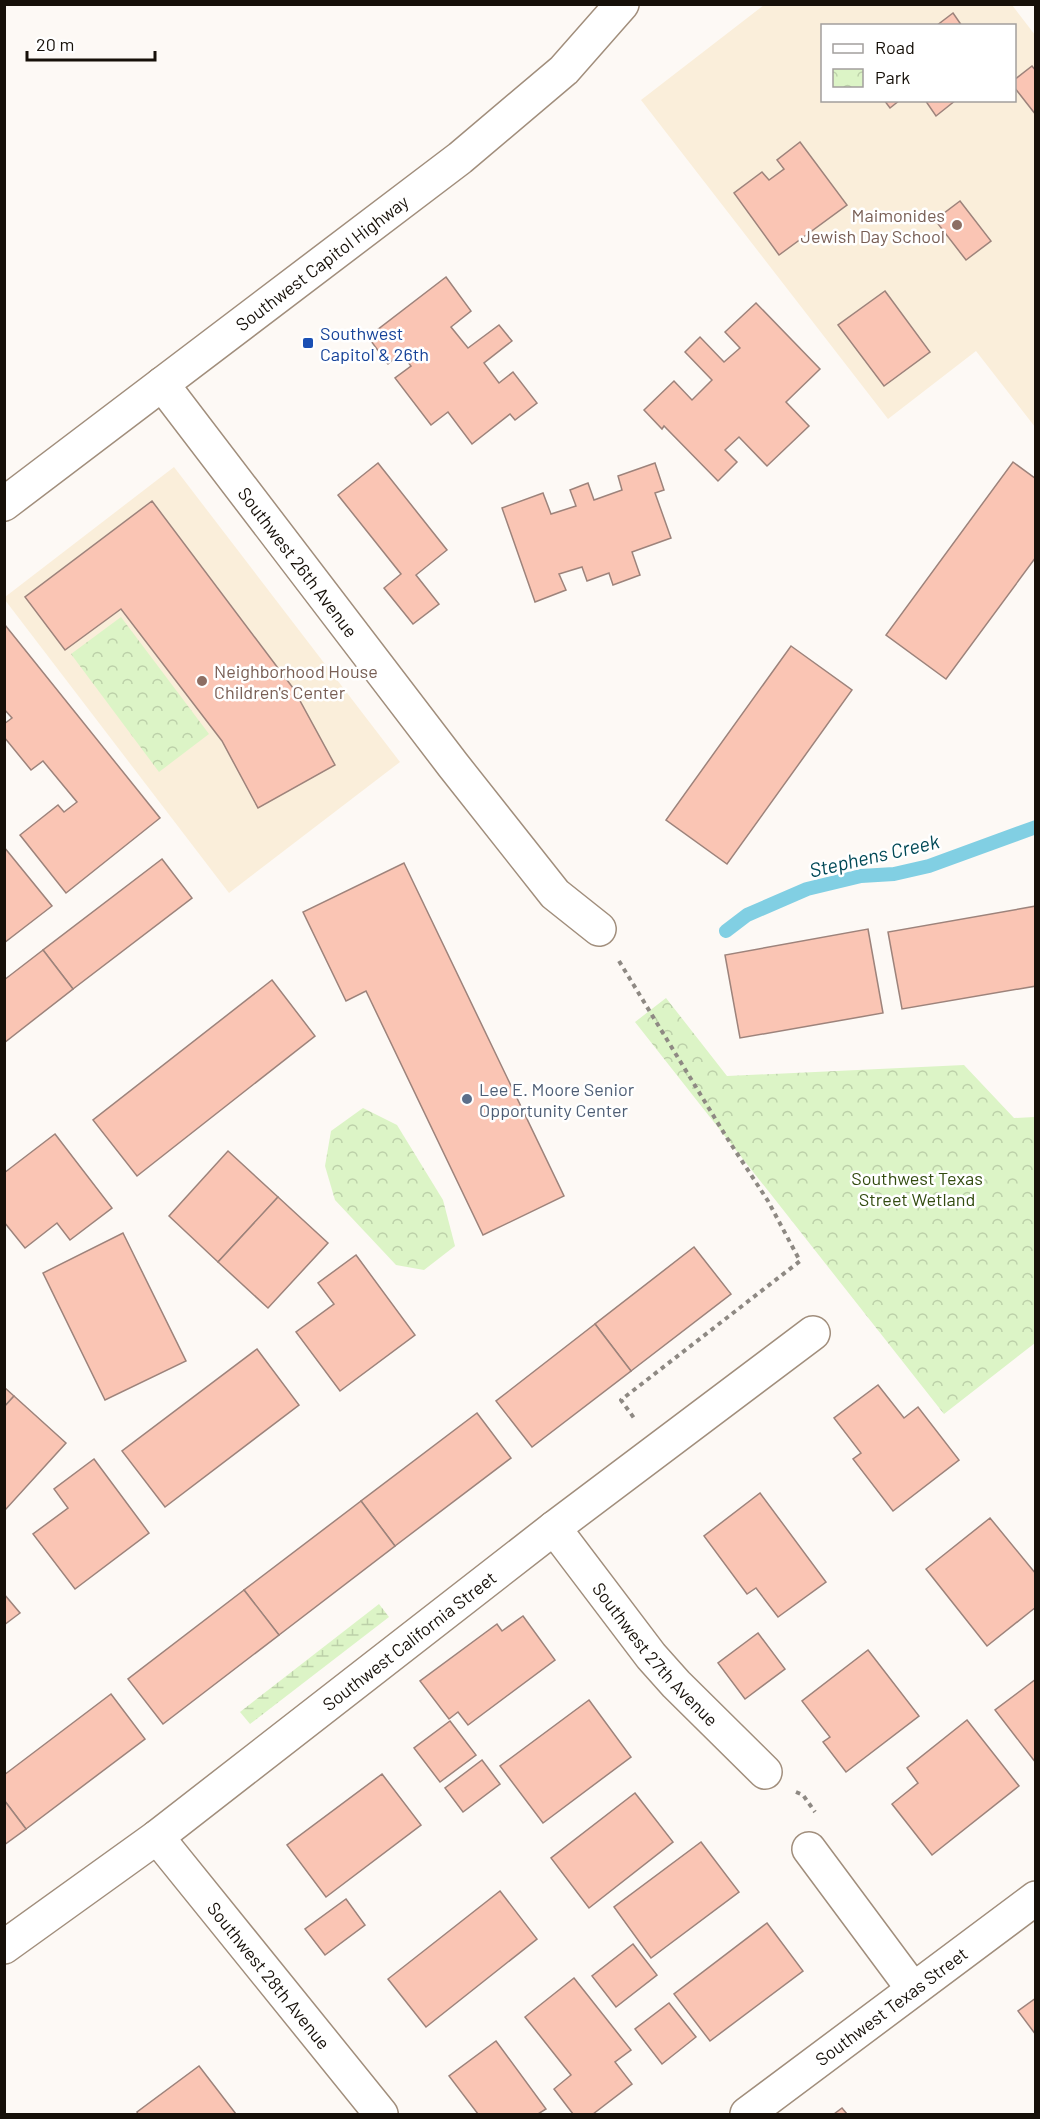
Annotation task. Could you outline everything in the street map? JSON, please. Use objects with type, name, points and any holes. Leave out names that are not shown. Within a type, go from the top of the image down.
[{"type":"street","name":"Southwest Capitol Highway","points":[[4,504],[460,158],[564,70],[622,4]]},
{"type":"street","name":"Southwest 26th Avenue","points":[[162,384],[453,765],[555,894],[599,929]]},
{"type":"street","name":"Southwest California Street","points":[[4,1947],[157,1837],[554,1528],[813,1333]]},
{"type":"street","name":"Southwest 27th Avenue","points":[[554,1528],[651,1656],[765,1772]]},
{"type":"street","name":"Southwest 28th Avenue","points":[[157,1837],[381,2115]]},
{"type":"street","points":[[809,1849],[913,1989]]},
{"type":"street","name":"Southwest Texas Street","points":[[747,2115],[1035,1898]]},
{"type":"path","points":[[599,929],[768,1201],[800,1261],[621,1400]]},
{"type":"path","points":[[765,1772],[777,1788],[803,1795],[815,1811],[818,1825],[809,1849]]},
{"type":"shaded area","points":[[764,5],[1012,5],[1035,35],[1035,427],[976,351],[888,419],[641,100]]},
{"type":"shaded area","name":"Neighborhood House Children's Center","points":[[174,467],[400,762],[229,893],[5,600],[5,597]]},
{"type":"green space","points":[[121,617],[209,734],[159,772],[71,654]]},
{"type":"green space","name":"Southwest Texas Street Wetland","points":[[666,998],[727,1076],[964,1065],[1014,1118],[1035,1117],[1035,1343],[944,1414],[635,1022]]},
{"type":"green space","points":[[363,1108],[397,1125],[443,1200],[455,1246],[424,1270],[396,1265],[335,1200],[325,1166],[331,1131]]},
{"type":"green space","points":[[379,1604],[389,1617],[250,1724],[240,1712]]},
{"type":"building","points":[[953,13],[961,24],[939,24]]},
{"type":"building","points":[[1032,66],[1036,71],[1036,115],[1016,90],[1016,78]]},
{"type":"building","points":[[886,102],[898,102],[890,108]]},
{"type":"building","points":[[926,102],[954,102],[936,116]]},
{"type":"building","points":[[800,142],[847,205],[779,255],[734,193],[762,172],[769,180],[784,169],[777,160]]},
{"type":"building","points":[[960,201],[991,241],[966,260],[935,220]]},
{"type":"building","points":[[446,277],[471,311],[451,327],[468,348],[499,325],[512,341],[484,363],[499,383],[513,372],[537,403],[515,420],[510,414],[472,444],[448,412],[431,425],[395,378],[411,366],[401,353],[388,364],[368,337]]},
{"type":"building","points":[[885,291],[930,352],[884,386],[838,325]]},
{"type":"building","points":[[756,303],[820,369],[786,402],[809,426],[767,466],[739,437],[725,450],[737,462],[718,481],[664,426],[662,429],[644,410],[674,381],[692,400],[712,380],[685,352],[700,337],[724,362],[740,348],[725,332]]},
{"type":"building","points":[[1013,462],[1036,479],[1036,557],[946,679],[886,635]]},
{"type":"building","points":[[378,463],[447,550],[416,575],[439,604],[413,624],[384,588],[401,574],[338,495]]},
{"type":"building","points":[[655,463],[664,490],[655,493],[671,538],[632,552],[640,575],[613,585],[609,573],[587,581],[582,567],[559,574],[566,590],[535,602],[502,508],[543,493],[551,514],[576,506],[570,490],[588,483],[594,500],[622,490],[618,476]]},
{"type":"building","points":[[152,501],[293,688],[335,765],[258,808],[222,741],[121,609],[65,650],[25,597]]},
{"type":"building","points":[[5,625],[160,818],[66,893],[20,835],[58,805],[64,812],[77,802],[43,761],[31,770],[4,737],[4,724],[12,718],[4,709]]},
{"type":"building","points":[[791,646],[852,690],[727,864],[666,820]]},
{"type":"building","points":[[4,847],[52,906],[4,943]]},
{"type":"building","points":[[162,859],[192,898],[73,989],[43,950]]},
{"type":"building","name":"Lee E. Moore Senior Opportunity Center","points":[[404,863],[564,1196],[483,1235],[366,991],[346,1001],[303,912]]},
{"type":"building","points":[[1036,906],[1036,986],[902,1009],[888,932]]},
{"type":"building","points":[[868,929],[883,1013],[740,1038],[725,955]]},
{"type":"building","points":[[43,950],[73,989],[4,1043],[4,980]]},
{"type":"building","points":[[272,980],[315,1036],[137,1176],[93,1120]]},
{"type":"building","points":[[55,1134],[112,1208],[70,1240],[57,1223],[25,1248],[4,1222],[4,1173]]},
{"type":"building","points":[[228,1151],[278,1197],[218,1262],[169,1216]]},
{"type":"building","points":[[278,1197],[328,1243],[268,1308],[218,1262]]},
{"type":"building","points":[[123,1233],[186,1361],[105,1400],[43,1273]]},
{"type":"building","points":[[694,1247],[731,1294],[631,1371],[595,1324]]},
{"type":"building","points":[[356,1255],[415,1335],[340,1391],[296,1332],[334,1304],[318,1283]]},
{"type":"building","points":[[595,1324],[631,1371],[532,1447],[496,1401]]},
{"type":"building","points":[[257,1349],[299,1405],[165,1507],[122,1451]]},
{"type":"building","points":[[878,1385],[904,1418],[918,1407],[959,1460],[893,1511],[853,1459],[861,1453],[834,1418]]},
{"type":"building","points":[[4,1387],[14,1396],[4,1407]]},
{"type":"building","points":[[14,1396],[66,1443],[6,1509],[4,1507],[4,1407]]},
{"type":"building","points":[[477,1413],[511,1458],[395,1546],[361,1501]]},
{"type":"building","points":[[94,1459],[149,1533],[75,1589],[33,1534],[68,1508],[54,1489]]},
{"type":"building","points":[[760,1493],[826,1582],[778,1617],[756,1588],[747,1594],[704,1536]]},
{"type":"building","points":[[361,1501],[395,1546],[279,1635],[244,1590]]},
{"type":"building","points":[[990,1518],[1036,1574],[1036,1607],[987,1646],[926,1569]]},
{"type":"building","points":[[244,1590],[279,1635],[163,1724],[128,1679]]},
{"type":"building","points":[[4,1594],[20,1613],[4,1625]]},
{"type":"building","points":[[523,1616],[555,1660],[468,1725],[458,1712],[449,1719],[420,1681],[497,1624],[502,1631]]},
{"type":"building","points":[[758,1633],[785,1669],[745,1699],[718,1663]]},
{"type":"building","points":[[868,1650],[919,1716],[846,1772],[823,1742],[830,1737],[802,1701]]},
{"type":"building","points":[[1036,1679],[1036,1763],[995,1710]]},
{"type":"building","points":[[111,1694],[145,1739],[26,1829],[4,1800],[4,1775]]},
{"type":"building","points":[[589,1700],[631,1757],[543,1823],[500,1766]]},
{"type":"building","points":[[967,1720],[1019,1786],[932,1855],[892,1804],[918,1783],[907,1768]]},
{"type":"building","points":[[450,1721],[476,1755],[440,1782],[414,1748]]},
{"type":"building","points":[[482,1760],[500,1784],[463,1812],[445,1788]]},
{"type":"building","points":[[382,1774],[421,1825],[326,1897],[287,1845]]},
{"type":"building","points":[[635,1793],[673,1842],[589,1908],[551,1858]]},
{"type":"building","points":[[4,1800],[26,1829],[4,1845]]},
{"type":"building","points":[[701,1842],[739,1892],[651,1958],[614,1907]]},
{"type":"building","points":[[500,1891],[537,1939],[426,2027],[388,1979]]},
{"type":"building","points":[[346,1899],[365,1925],[325,1955],[305,1929]]},
{"type":"building","points":[[767,1923],[803,1971],[710,2041],[674,1994]]},
{"type":"building","points":[[633,1944],[657,1975],[616,2007],[592,1976]]},
{"type":"building","points":[[574,1978],[631,2050],[615,2062],[632,2084],[593,2114],[573,2114],[554,2089],[571,2075],[525,2017]]},
{"type":"building","points":[[1036,1998],[1036,2035],[1018,2011]]},
{"type":"building","points":[[669,2003],[696,2037],[662,2064],[635,2029]]},
{"type":"building","points":[[496,2041],[546,2109],[538,2114],[478,2114],[449,2076]]},
{"type":"building","points":[[199,2066],[236,2114],[138,2114],[137,2112]]},
{"type":"building","points":[[842,2108],[847,2114],[834,2114]]},
{"type":"waterway","name":"Stephens Creek","points":[[726,931],[747,915],[807,889],[861,876],[894,874],[929,866],[1036,827]]},
{"type":"place","name":"Maimonides Jewish Day School","points":[[957,225]]},
{"type":"place","name":"Southwest Capitol & 26th","points":[[308,343]]},
{"type":"place","name":"Neighborhood House Children's Center","points":[[202,681]]},
{"type":"place","name":"Lee E. Moore Senior Opportunity Center","points":[[467,1099]]}]
